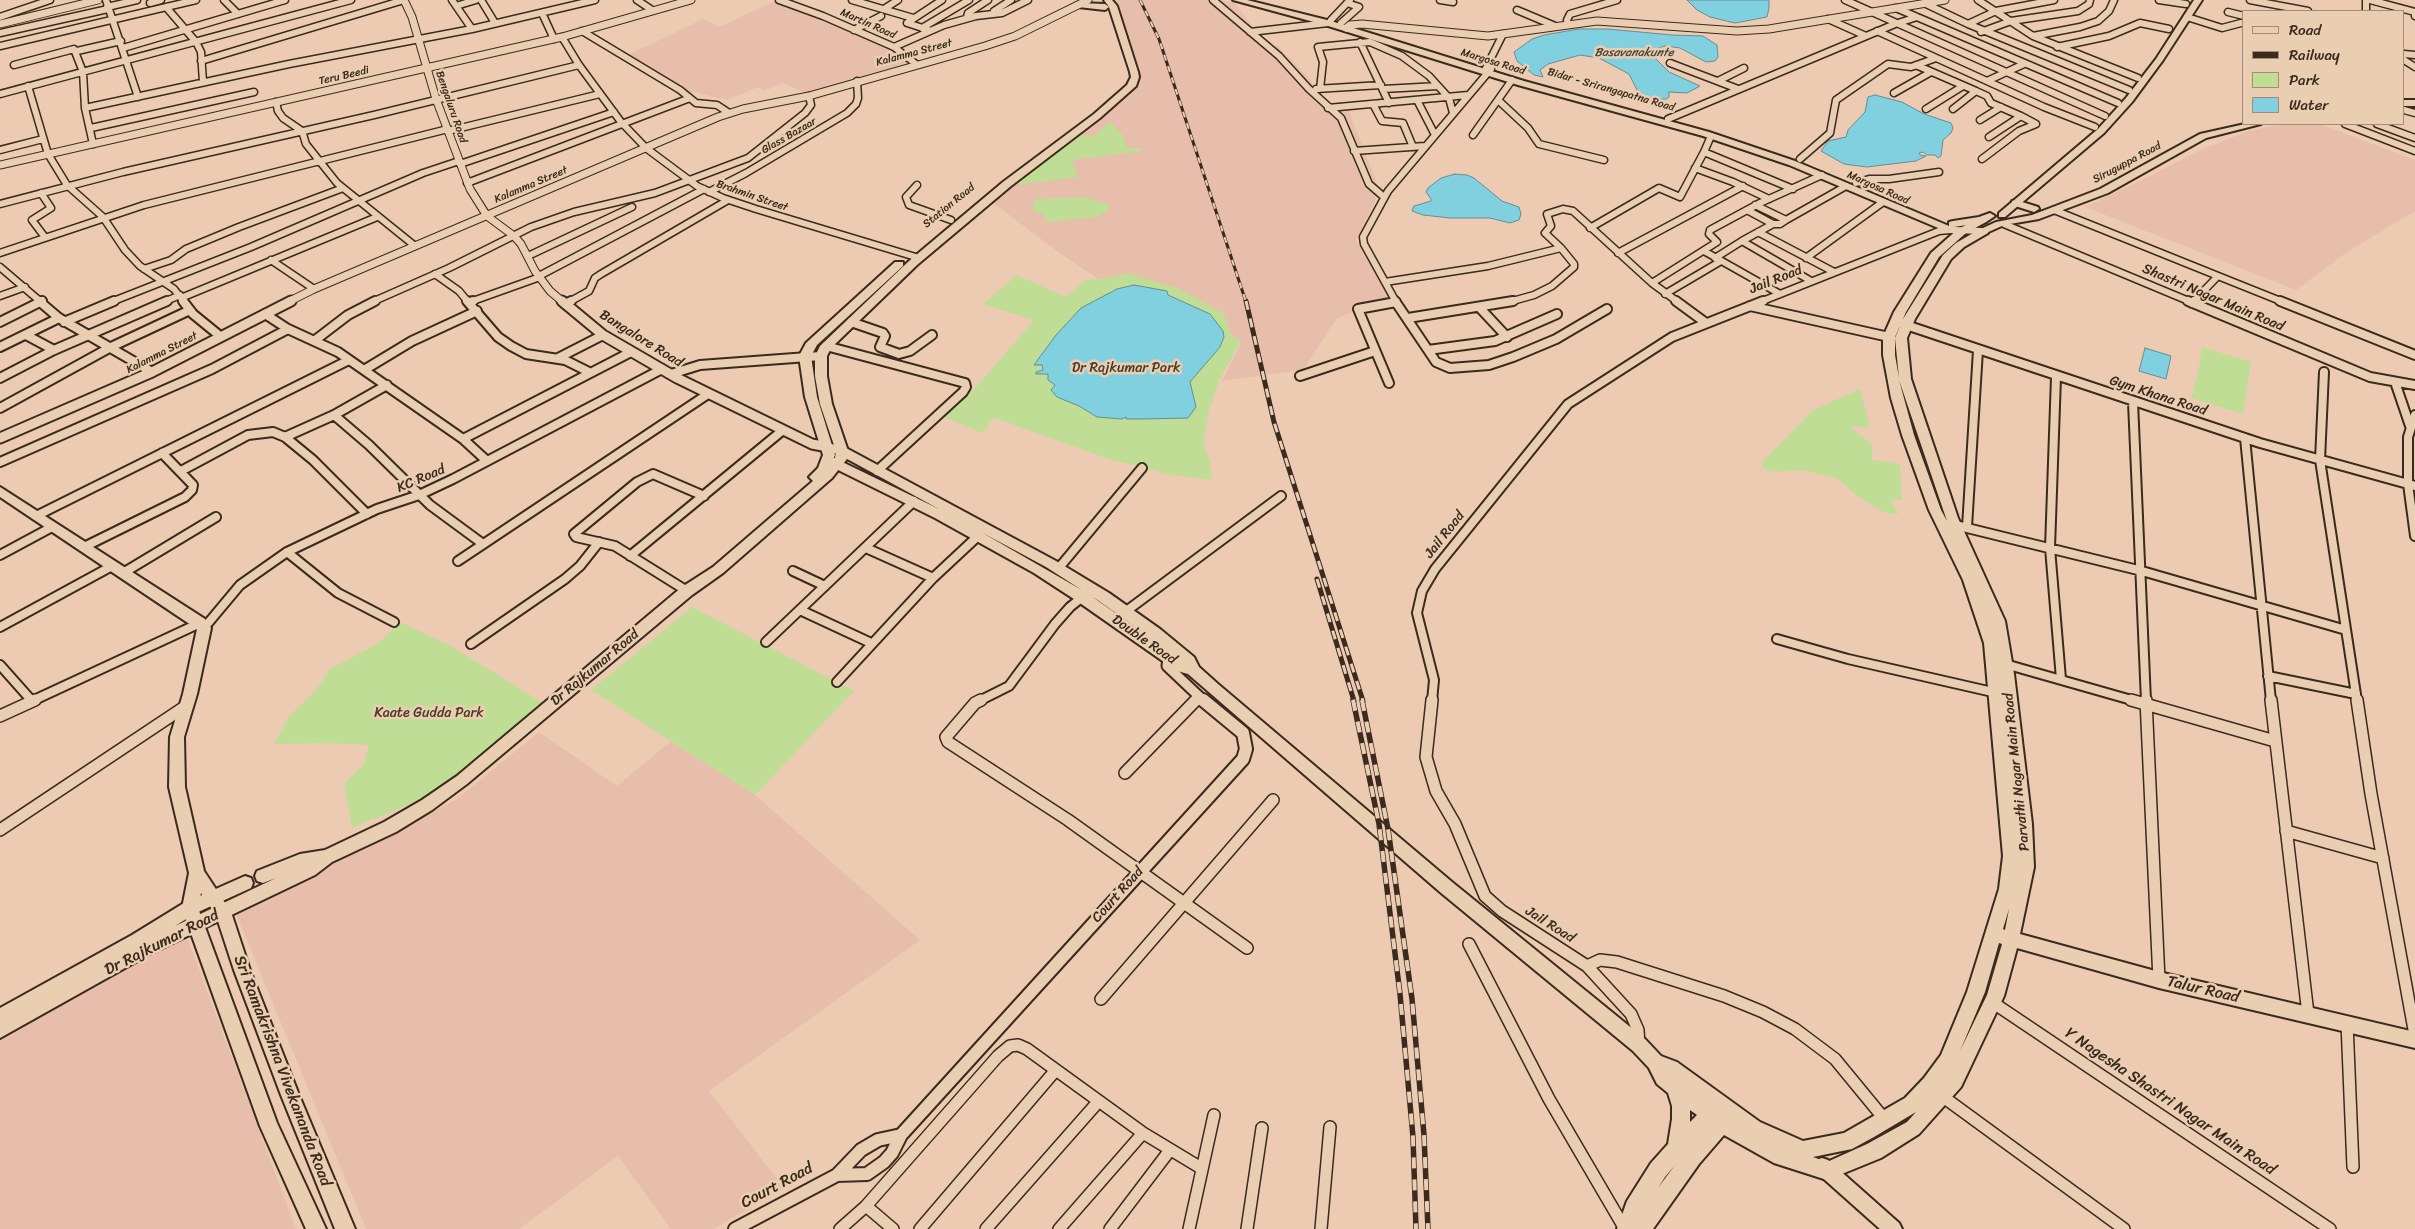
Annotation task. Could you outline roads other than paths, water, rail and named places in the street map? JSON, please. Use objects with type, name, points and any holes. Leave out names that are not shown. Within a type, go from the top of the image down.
[{"type":"highway","points":[[1103,2],[1125,72],[1126,85]]},
{"type":"highway","name":"Station Road","points":[[805,356],[812,343],[825,330],[914,256],[951,220],[1126,85]]},
{"type":"highway","points":[[805,356],[811,397],[819,427],[831,457]]},
{"type":"main road","points":[[1237,0],[1330,21]]},
{"type":"main road","name":"Bidar - Srirangapatna Road","points":[[1251,0],[1346,25],[1488,70],[1668,119],[1800,159],[1938,220],[1955,234]]},
{"type":"main road","points":[[2011,203],[2027,194],[2101,130],[2129,100],[2159,60],[2198,0]]},
{"type":"main road","points":[[1078,5],[1103,2]]},
{"type":"main road","points":[[1955,234],[1984,232],[1999,219],[2011,203],[2095,127],[2138,78],[2188,2]]},
{"type":"main road","name":"Margosa Road","points":[[1488,70],[1512,80],[1711,136],[1792,163],[1955,234]]},
{"type":"main road","name":"Station Road","points":[[823,351],[914,256],[1097,116],[1126,85]]},
{"type":"main road","points":[[1955,234],[2034,209],[2100,184],[2183,136],[2242,121]]},
{"type":"main road","name":"Siruguppa Road","points":[[1999,219],[2026,220],[2054,210],[2129,179],[2203,136],[2252,125]]},
{"type":"main road","points":[[2011,203],[2034,209]]},
{"type":"main road","name":"Parvathi Nagar Main Road","points":[[1803,1150],[1845,1142],[1886,1121],[1912,1104],[1930,1084],[1947,1061],[1976,992],[2007,889],[2011,856],[1991,644],[1970,580],[1940,520],[1897,398],[1889,355],[1889,337],[1901,324],[1935,254],[1955,234]]},
{"type":"main road","name":"Parvathi Nagar Main Road","points":[[1827,1171],[1874,1150],[1913,1128],[1955,1081],[1992,1002],[2011,940],[2026,867],[2024,824],[2005,664],[1998,622],[1961,526],[1931,460],[1905,379],[1901,324]]},
{"type":"main road","points":[[823,351],[821,376],[826,404],[842,451]]},
{"type":"main road","name":"Dr Rajkumar Road","points":[[0,1017],[141,945],[196,925],[309,870],[326,857],[390,827],[434,800],[462,780],[687,591],[707,575],[718,570],[831,457],[842,451]]},
{"type":"main road","name":"Double Road","points":[[842,451],[1058,568],[1168,657],[1182,667],[1193,670]]},
{"type":"main road","name":"Double Road","points":[[831,457],[1125,612],[1177,650],[1189,661],[1193,670]]},
{"type":"main road","points":[[0,491],[202,625],[186,706],[177,737],[175,766],[177,786],[197,872],[190,908]]},
{"type":"main road","points":[[1193,670],[1446,887],[1639,1045],[1655,1062],[1663,1078],[1676,1089],[1720,1114],[1781,1156],[1827,1171]]},
{"type":"main road","name":"Dr Rajkumar Road","points":[[263,876],[300,861],[326,857]]},
{"type":"main road","name":"Sri Ramakrishna Vivekananda Road","points":[[197,872],[215,896],[223,912],[242,970],[290,1095],[345,1229]]},
{"type":"main road","name":"Dr Rajkumar Road","points":[[0,1030],[141,945],[190,908],[245,883]]},
{"type":"main road","name":"Sri Ramakrishna Vivekananda Road","points":[[190,908],[269,1126],[316,1229]]},
{"type":"main road","name":"Talur Road","points":[[1993,934],[2159,980],[2415,1040]]},
{"type":"main road","points":[[1655,1062],[1670,1068],[1720,1114],[1803,1150],[1893,1229]]},
{"type":"main road","points":[[1676,1089],[1681,1106],[1677,1148]]},
{"type":"main road","points":[[1626,1229],[1634,1208],[1658,1170],[1677,1148],[1720,1114]]},
{"type":"main road","points":[[1642,1229],[1655,1207],[1720,1114]]},
{"type":"street","points":[[2,15],[50,0]]},
{"type":"street","points":[[0,24],[84,1],[98,0]]},
{"type":"street","points":[[106,0],[138,97]]},
{"type":"street","points":[[0,33],[137,0]]},
{"type":"street","points":[[150,3],[161,0]]},
{"type":"street","points":[[0,46],[31,38],[34,43],[39,43],[196,0]]},
{"type":"street","points":[[224,0],[238,14]]},
{"type":"street","points":[[14,65],[69,50],[77,51],[122,44],[184,30],[285,0]]},
{"type":"street","points":[[0,94],[351,0]]},
{"type":"street","points":[[201,61],[404,0]]},
{"type":"street","name":"Bengaluru Road","points":[[404,0],[428,68],[436,99],[467,183],[487,216]]},
{"type":"street","points":[[452,0],[472,28]]},
{"type":"street","points":[[456,6],[476,0]]},
{"type":"street","points":[[481,0],[495,23]]},
{"type":"street","points":[[566,0],[573,5]]},
{"type":"street","points":[[86,108],[203,82],[472,28],[595,0]]},
{"type":"street","points":[[638,0],[652,10]]},
{"type":"street","name":"Teru Beedi","points":[[0,163],[93,144],[554,39],[691,0]]},
{"type":"street","name":"Martin Road","points":[[779,0],[894,47],[916,64]]},
{"type":"street","points":[[852,0],[913,18]]},
{"type":"street","points":[[870,5],[877,0]]},
{"type":"street","points":[[884,9],[898,0]]},
{"type":"street","points":[[929,30],[907,24],[913,18],[942,0]]},
{"type":"street","points":[[922,28],[970,0]]},
{"type":"street","points":[[967,18],[968,13],[988,0]]},
{"type":"street","points":[[987,14],[1011,0]]},
{"type":"street","points":[[894,47],[929,30],[967,18],[1002,12],[1028,0]]},
{"type":"street","name":"Kalamma Street","points":[[0,438],[152,372],[314,289],[729,113],[808,96],[1015,36],[1088,0]]},
{"type":"street","points":[[1212,0],[1291,67],[1309,89],[1341,118],[1372,189],[1384,197]]},
{"type":"street","points":[[1440,0],[1453,2]]},
{"type":"street","points":[[1568,24],[1567,20],[1570,14],[1617,0]]},
{"type":"street","points":[[1845,0],[1894,24],[2105,116]]},
{"type":"street","points":[[1346,25],[1362,24],[1466,35],[1503,34],[1597,21],[1737,31],[1828,19],[1945,0]]},
{"type":"street","points":[[1978,0],[2033,36],[2138,78]]},
{"type":"street","points":[[1968,24],[1996,11],[2054,0]]},
{"type":"street","points":[[1967,39],[2011,21],[2042,18],[2078,11],[2089,4],[2090,0]]},
{"type":"street","points":[[2033,36],[2080,27],[2098,21],[2109,12],[2114,0]]},
{"type":"street","points":[[2158,0],[2188,2]]},
{"type":"street","points":[[2250,0],[2303,10]]},
{"type":"street","points":[[2370,0],[2402,10]]},
{"type":"street","points":[[1250,32],[1330,21],[1349,2],[1360,7],[1346,25]]},
{"type":"street","points":[[1924,3],[1984,31],[2129,90]]},
{"type":"street","points":[[166,7],[196,42],[200,52],[203,82]]},
{"type":"street","points":[[1896,8],[2118,103]]},
{"type":"street","points":[[1517,10],[1555,26]]},
{"type":"street","points":[[2228,12],[2242,16]]},
{"type":"street","points":[[542,13],[554,39]]},
{"type":"street","points":[[2,15],[14,21]]},
{"type":"street","points":[[854,30],[881,16]]},
{"type":"street","points":[[1668,119],[1894,24],[1917,17]]},
{"type":"street","points":[[2187,17],[2222,28],[2241,23]]},
{"type":"street","points":[[1828,19],[1866,36]]},
{"type":"street","points":[[2057,47],[2109,36],[2140,23],[2169,29]]},
{"type":"street","points":[[582,31],[699,105],[717,105],[729,113]]},
{"type":"street","points":[[1877,31],[2044,107],[2095,127]]},
{"type":"street","points":[[1503,34],[1488,70],[1384,197],[1363,237],[1364,244],[1396,302],[1436,362],[1450,368],[1489,365],[1556,339],[1607,309]]},
{"type":"street","name":"Brahmin Street","points":[[562,37],[578,65],[622,122],[646,148],[688,180],[706,191],[728,200],[914,256]]},
{"type":"street","points":[[1320,89],[1323,62],[1318,47],[1360,42],[1375,43],[1402,56],[1429,76],[1449,98],[1453,113]]},
{"type":"street","points":[[1360,42],[1390,103]]},
{"type":"street","points":[[77,51],[83,72],[86,108],[93,144]]},
{"type":"street","points":[[1800,159],[1830,133],[1836,100],[1888,64],[1916,65],[1936,58]]},
{"type":"street","points":[[1670,63],[1738,89]]},
{"type":"street","points":[[1987,81],[2024,64]]},
{"type":"street","points":[[0,204],[67,185],[578,65]]},
{"type":"street","points":[[1916,65],[1976,92],[2036,124],[2019,132],[1982,159]]},
{"type":"street","points":[[1718,81],[1744,68]]},
{"type":"street","points":[[1894,92],[1932,72]]},
{"type":"street","points":[[1473,136],[1512,80]]},
{"type":"street","name":"Glass Bazaar","points":[[470,302],[539,277],[706,191],[746,173],[847,113],[856,104],[858,98],[857,81]]},
{"type":"street","points":[[28,86],[48,154],[67,185],[103,217],[125,250],[144,269],[180,296],[190,310],[220,336]]},
{"type":"street","points":[[1309,89],[1438,86]]},
{"type":"street","points":[[1926,109],[1962,86]]},
{"type":"street","points":[[91,128],[254,92]]},
{"type":"street","points":[[1953,109],[1976,92]]},
{"type":"street","points":[[0,253],[44,236],[144,205],[319,160],[600,94]]},
{"type":"street","points":[[314,341],[356,311],[560,216],[655,193],[728,167],[755,154],[769,140],[805,114],[811,105],[808,96]]},
{"type":"street","points":[[1328,108],[1468,96]]},
{"type":"street","points":[[467,183],[622,122],[690,98]]},
{"type":"street","points":[[1417,100],[1435,135]]},
{"type":"street","points":[[1498,100],[1528,128],[1540,144],[1604,160]]},
{"type":"street","points":[[276,102],[278,111],[283,118],[302,131],[306,144],[343,188],[415,246]]},
{"type":"street","points":[[2409,103],[2415,113]]},
{"type":"street","points":[[1373,104],[1382,121],[1403,123],[1413,147]]},
{"type":"street","points":[[1980,120],[2001,107]]},
{"type":"street","points":[[0,347],[62,320],[251,247],[423,174],[614,112]]},
{"type":"street","points":[[1990,137],[2021,116]]},
{"type":"street","points":[[2348,125],[2415,151]]},
{"type":"street","points":[[2380,125],[2415,138]]},
{"type":"street","points":[[1590,228],[1659,188],[1680,197],[1711,136]]},
{"type":"street","points":[[0,150],[43,138]]},
{"type":"street","points":[[1354,151],[1425,146]]},
{"type":"street","points":[[1704,152],[1793,189]]},
{"type":"street","points":[[1695,168],[1743,186],[1769,199]]},
{"type":"street","points":[[1856,183],[1869,179],[1890,179],[1939,172]]},
{"type":"street","points":[[1652,283],[1717,242],[1709,234],[1710,230],[1756,205],[1822,175]]},
{"type":"street","points":[[917,185],[906,197],[909,205],[951,220]]},
{"type":"street","points":[[1618,253],[1686,214],[1743,186]]},
{"type":"street","points":[[1665,294],[1718,260],[1742,241],[1773,224],[1780,224],[1846,186]]},
{"type":"street","points":[[144,269],[172,260],[186,249],[248,223],[343,188]]},
{"type":"street","points":[[41,193],[51,208],[32,220],[44,236]]},
{"type":"street","points":[[565,304],[589,290],[595,278],[601,274],[728,200]]},
{"type":"street","points":[[1806,258],[1884,202]]},
{"type":"street","points":[[1756,205],[1786,220]]},
{"type":"street","points":[[528,256],[632,207]]},
{"type":"street","points":[[1408,318],[1509,302],[1534,295],[1552,286],[1574,267],[1574,264],[1545,232],[1552,226],[1547,217],[1548,213],[1570,209],[1665,294],[1706,323]]},
{"type":"street","points":[[1747,210],[1773,224]]},
{"type":"street","points":[[2054,210],[2415,355]]},
{"type":"street","name":"Bangalore Road","points":[[487,216],[514,236],[528,256],[539,277],[550,291],[603,335],[708,394],[812,444],[831,457]]},
{"type":"street","points":[[0,378],[54,350],[180,296],[377,217]]},
{"type":"street","name":"Shastri Nagar Main Road","points":[[1999,219],[2192,303],[2370,377],[2415,385]]},
{"type":"street","name":"Jail Road","points":[[1639,1045],[1638,1030],[1631,1014],[1587,966],[1502,912],[1485,896],[1455,824],[1429,773],[1426,757],[1434,680],[1417,613],[1422,591],[1435,569],[1568,404],[1672,337],[1939,231],[1955,234]]},
{"type":"street","points":[[1758,232],[1834,272]]},
{"type":"street","points":[[1742,241],[1811,281]]},
{"type":"street","points":[[1385,282],[1488,266],[1561,248]]},
{"type":"street","points":[[1704,251],[1780,294]]},
{"type":"street","points":[[272,260],[314,289]]},
{"type":"street","points":[[0,267],[26,287],[62,320],[91,335],[152,372]]},
{"type":"street","points":[[435,274],[459,291],[498,337],[511,346],[526,354],[558,358],[589,372]]},
{"type":"street","points":[[2192,303],[2218,276]]},
{"type":"street","points":[[0,296],[26,287]]},
{"type":"street","points":[[0,322],[42,301]]},
{"type":"street","points":[[1389,383],[1358,308],[1396,302]]},
{"type":"street","points":[[1750,306],[1889,337]]},
{"type":"street","points":[[1479,307],[1507,337]]},
{"type":"street","points":[[0,408],[112,348],[190,310]]},
{"type":"street","points":[[364,370],[412,341],[477,311]]},
{"type":"street","points":[[265,314],[288,329],[314,341],[364,370],[463,439],[487,461]]},
{"type":"street","points":[[1428,350],[1495,341],[1556,314]]},
{"type":"street","points":[[850,322],[883,333],[885,336],[880,347],[899,354],[910,351],[932,335]]},
{"type":"street","name":"Gym Khana Road","points":[[1901,324],[2245,438],[2411,485]]},
{"type":"street","points":[[0,462],[197,376],[288,329]]},
{"type":"street","points":[[558,358],[603,335]]},
{"type":"street","points":[[26,336],[54,350]]},
{"type":"street","points":[[1961,526],[1978,350]]},
{"type":"street","points":[[671,374],[700,365],[805,356],[823,351],[965,383],[966,387],[963,392],[877,471]]},
{"type":"street","points":[[1300,376],[1375,351]]},
{"type":"street","points":[[463,439],[589,372],[631,352]]},
{"type":"street","points":[[36,516],[348,360]]},
{"type":"street","name":"KC Road","points":[[202,625],[240,585],[287,552],[367,514],[419,495],[662,369]]},
{"type":"street","points":[[2324,372],[2320,460],[2383,858],[2415,1034]]},
{"type":"street","points":[[2056,376],[2050,548],[2061,679]]},
{"type":"street","points":[[2395,382],[2410,426]]},
{"type":"street","points":[[284,436],[334,415],[386,385]]},
{"type":"street","points":[[458,561],[708,394]]},
{"type":"street","points":[[2133,402],[2159,980]]},
{"type":"street","points":[[334,415],[369,445],[419,495],[465,532],[484,544]]},
{"type":"street","points":[[2415,415],[2408,436],[2415,536]]},
{"type":"street","points":[[630,556],[783,430]]},
{"type":"street","points":[[181,471],[248,435],[259,432],[273,432],[284,436],[313,460],[367,514]]},
{"type":"street","points":[[2245,438],[2260,605],[2308,1014]]},
{"type":"street","name":"Bangalore Road","points":[[812,444],[831,457]]},
{"type":"street","points":[[84,547],[185,497],[192,490],[192,486],[181,471],[162,453]]},
{"type":"street","points":[[1058,568],[1142,468]]},
{"type":"street","points":[[687,591],[615,546],[576,537],[575,530],[652,474],[704,496]]},
{"type":"street","points":[[1125,612],[1282,496]]},
{"type":"street","points":[[766,642],[914,501]]},
{"type":"street","points":[[0,627],[216,518]]},
{"type":"street","points":[[1940,520],[2142,572],[2346,630]]},
{"type":"street","points":[[0,555],[52,527]]},
{"type":"street","points":[[837,682],[933,578],[978,536]]},
{"type":"street","points":[[470,644],[566,579],[580,566],[599,542]]},
{"type":"street","points":[[866,548],[933,578]]},
{"type":"street","points":[[287,552],[338,593],[394,622]]},
{"type":"street","points":[[793,571],[825,586]]},
{"type":"street","points":[[1087,593],[1055,624],[1009,686],[975,703],[946,738],[954,748],[1068,820],[1247,948]]},
{"type":"street","points":[[800,610],[871,643]]},
{"type":"street","points":[[0,716],[202,625]]},
{"type":"street","points":[[1776,640],[1848,659],[1997,693]]},
{"type":"street","name":"Court Road","points":[[836,1175],[867,1174],[892,1153],[901,1135],[1139,871],[1243,759],[1246,749],[1243,732],[1199,697],[1167,666],[1168,657]]},
{"type":"street","points":[[2005,664],[2275,741]]},
{"type":"street","points":[[0,665],[32,701]]},
{"type":"street","points":[[2268,676],[2356,694]]},
{"type":"street","points":[[1125,773],[1199,697]]},
{"type":"street","points":[[0,830],[186,706]]},
{"type":"street","points":[[1101,999],[1273,800]]},
{"type":"street","points":[[2286,831],[2383,858]]},
{"type":"street","points":[[1468,944],[1548,1099],[1626,1229]]},
{"type":"street","points":[[1587,966],[1600,960],[1616,962],[1724,996],[1763,1012],[1795,1029],[1835,1059],[1886,1121]]},
{"type":"street","name":"Y Nagesha Shastri Nagar Main Road","points":[[1992,1002],[2330,1229]]},
{"type":"street","points":[[2347,1023],[2353,1168]]},
{"type":"street","points":[[840,1229],[866,1206],[998,1056],[1010,1046],[1018,1045],[1028,1048],[1055,1071],[1143,1134],[1201,1168]]},
{"type":"street","points":[[920,1229],[1055,1071]]},
{"type":"street","points":[[1942,1096],[2124,1229]]},
{"type":"street","points":[[986,1229],[1098,1102]]},
{"type":"street","points":[[1189,1229],[1214,1115]]},
{"type":"street","points":[[1321,1229],[1330,1127]]},
{"type":"street","points":[[1246,1229],[1262,1128]]},
{"type":"street","points":[[1059,1229],[1143,1134]]},
{"type":"street","name":"Court Road","points":[[735,1229],[836,1175],[861,1150],[878,1140],[889,1136],[901,1135]]},
{"type":"street","points":[[1110,1229],[1170,1150]]},
{"type":"street","points":[[866,1206],[893,1229]]},
{"type":"water","points":[[1687,0],[1769,0],[1769,8],[1767,17],[1735,23],[1710,17],[1697,10]]},
{"type":"water","name":"Basavanakunte","points":[[1579,29],[1608,29],[1703,36],[1717,45],[1718,57],[1715,61],[1706,62],[1680,48],[1666,46],[1658,48],[1656,59],[1669,72],[1700,86],[1687,93],[1669,92],[1669,97],[1666,99],[1651,100],[1641,98],[1629,74],[1599,58],[1580,55],[1548,64],[1540,70],[1543,77],[1534,75],[1517,61],[1514,52],[1532,39]]},
{"type":"water","points":[[1875,95],[1902,102],[1924,114],[1951,123],[1953,128],[1951,133],[1943,140],[1941,156],[1938,158],[1935,155],[1927,155],[1923,152],[1919,153],[1920,155],[1926,156],[1916,161],[1867,167],[1844,164],[1821,151],[1828,141],[1846,137],[1848,130],[1865,112],[1868,97]]},
{"type":"water","points":[[1455,174],[1474,178],[1502,201],[1519,207],[1521,214],[1519,220],[1510,223],[1490,218],[1450,218],[1423,215],[1412,211],[1414,206],[1431,201],[1426,192],[1428,188],[1441,178]]},
{"type":"water","points":[[1134,285],[1167,291],[1168,295],[1210,314],[1223,331],[1224,337],[1220,347],[1190,382],[1196,407],[1188,418],[1126,419],[1126,417],[1122,419],[1097,417],[1079,406],[1057,397],[1051,390],[1055,385],[1048,380],[1048,374],[1036,374],[1036,372],[1043,370],[1042,365],[1034,365],[1056,335],[1081,308],[1117,289]]},
{"type":"water","points":[[2145,348],[2171,356],[2166,379],[2139,371]]},
{"type":"railway","points":[[1140,0],[1159,39],[1246,302]]},
{"type":"railway","points":[[1246,301],[1274,422],[1363,701]]},
{"type":"railway","points":[[1317,579],[1354,701]]},
{"type":"railway","points":[[1353,700],[1379,824],[1400,994],[1413,1137],[1416,1229]]},
{"type":"railway","points":[[1362,700],[1388,829],[1412,999],[1424,1135],[1428,1229]]},
{"type":"park label","name":"Dr Rajkumar Park","points":[[1126,368]]},
{"type":"park label","name":"Kaate Gudda Park","points":[[429,713]]}]
